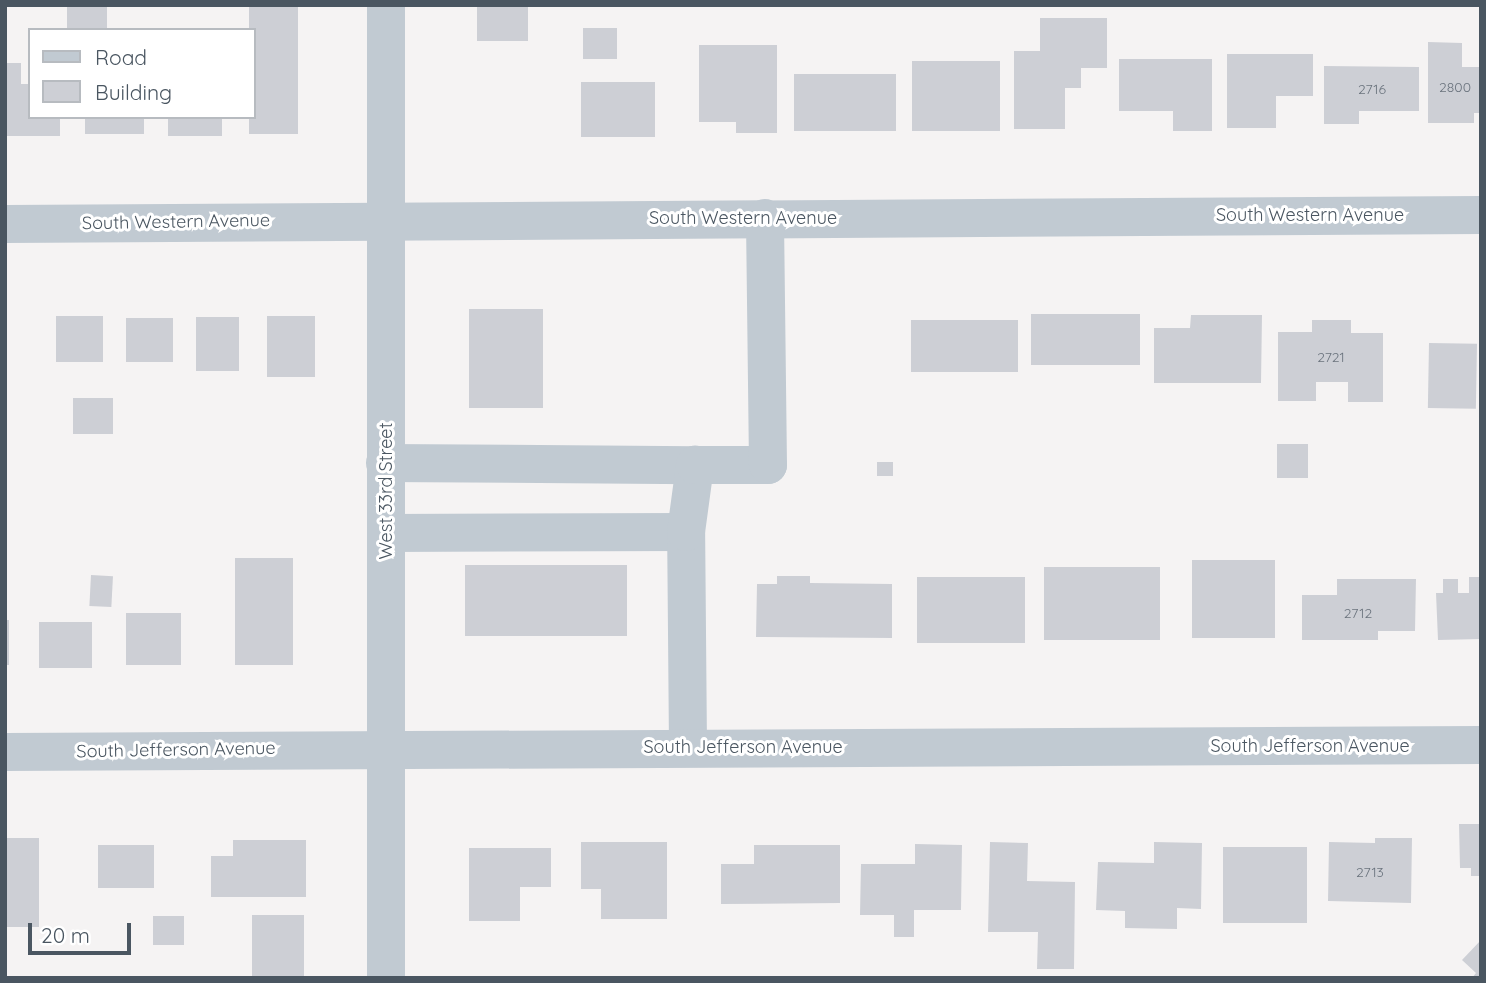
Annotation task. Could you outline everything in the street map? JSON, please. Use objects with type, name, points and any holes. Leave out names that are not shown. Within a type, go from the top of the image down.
[{"type":"street","name":"West 33rd Street","points":[[386,5],[386,978]]},
{"type":"street","name":"South Western Avenue","points":[[5,224],[1481,215]]},
{"type":"street","points":[[385,463],[768,465],[765,218]]},
{"type":"street","points":[[688,747],[686,532],[695,465]]},
{"type":"street","points":[[386,533],[686,532]]},
{"type":"street","name":"South Jefferson Avenue","points":[[5,752],[386,747],[1481,745]]},
{"type":"building","points":[[67,5],[107,5],[107,28],[67,28]]},
{"type":"building","points":[[249,5],[298,5],[298,134],[249,134],[249,119],[256,119],[256,28],[249,28]]},
{"type":"building","points":[[477,5],[528,5],[528,41],[477,41]]},
{"type":"building","points":[[1040,18],[1107,18],[1107,68],[1081,68],[1081,88],[1065,88],[1065,129],[1014,129],[1014,51],[1040,51]]},
{"type":"building","points":[[583,28],[617,28],[617,59],[583,59]]},
{"type":"building","points":[[1428,42],[1462,43],[1462,67],[1481,67],[1481,113],[1474,113],[1474,123],[1428,123]]},
{"type":"building","points":[[699,45],[777,45],[777,133],[736,133],[736,122],[699,122]]},
{"type":"building","points":[[1227,54],[1313,54],[1313,96],[1276,96],[1276,128],[1227,128]]},
{"type":"building","points":[[1119,59],[1212,59],[1212,131],[1173,131],[1173,111],[1119,111]]},
{"type":"building","points":[[912,61],[1000,61],[1000,131],[912,131]]},
{"type":"building","points":[[5,63],[21,63],[21,84],[28,84],[28,119],[60,119],[60,136],[5,136]]},
{"type":"building","points":[[1324,66],[1419,67],[1419,111],[1359,111],[1359,124],[1324,124]]},
{"type":"building","points":[[794,74],[896,74],[896,131],[794,131]]},
{"type":"building","points":[[581,82],[655,82],[655,137],[581,137]]},
{"type":"building","points":[[85,119],[144,119],[144,134],[85,134]]},
{"type":"building","points":[[168,119],[222,119],[222,136],[168,136]]},
{"type":"building","points":[[469,309],[543,309],[543,408],[469,408]]},
{"type":"building","points":[[1031,314],[1140,314],[1140,365],[1031,365]]},
{"type":"building","points":[[1191,315],[1262,315],[1261,383],[1154,383],[1154,328],[1190,328]]},
{"type":"building","points":[[56,316],[103,316],[103,362],[56,362]]},
{"type":"building","points":[[267,316],[315,316],[315,377],[267,377]]},
{"type":"building","points":[[196,317],[239,317],[239,371],[196,371]]},
{"type":"building","points":[[126,318],[173,318],[173,362],[126,362]]},
{"type":"building","points":[[911,320],[1018,320],[1018,372],[911,372]]},
{"type":"building","points":[[1312,320],[1351,320],[1351,333],[1383,333],[1383,402],[1348,402],[1348,382],[1316,382],[1316,401],[1278,401],[1278,332],[1312,332]]},
{"type":"building","points":[[1429,343],[1477,344],[1476,409],[1428,408]]},
{"type":"building","points":[[73,398],[113,398],[113,434],[73,434]]},
{"type":"building","points":[[1277,444],[1308,444],[1308,478],[1277,478]]},
{"type":"building","points":[[877,462],[893,462],[893,476],[877,476]]},
{"type":"building","points":[[235,558],[293,558],[293,665],[235,665]]},
{"type":"building","points":[[1192,560],[1275,560],[1275,638],[1192,638]]},
{"type":"building","points":[[465,565],[627,565],[627,636],[465,636]]},
{"type":"building","points":[[1044,567],[1160,567],[1160,640],[1044,640]]},
{"type":"building","points":[[91,575],[113,576],[111,607],[89,606]]},
{"type":"building","points":[[777,576],[810,576],[810,583],[892,584],[892,638],[756,637],[757,584],[777,584]]},
{"type":"building","points":[[917,577],[1025,577],[1025,643],[917,643]]},
{"type":"building","points":[[1469,577],[1481,577],[1481,639],[1438,640],[1436,593],[1443,593],[1443,579],[1458,579],[1458,593],[1469,593]]},
{"type":"building","points":[[1337,579],[1416,579],[1415,631],[1378,631],[1378,640],[1302,640],[1302,595],[1337,595]]},
{"type":"building","points":[[126,613],[181,613],[181,665],[126,665]]},
{"type":"building","points":[[5,620],[9,620],[9,665],[5,665]]},
{"type":"building","points":[[39,622],[92,622],[92,668],[39,668]]},
{"type":"building","points":[[1459,824],[1481,824],[1479,876],[1471,876],[1471,868],[1460,868]]},
{"type":"building","points":[[5,838],[39,838],[39,927],[5,927]]},
{"type":"building","points":[[1375,838],[1412,838],[1411,903],[1328,901],[1329,842],[1375,843]]},
{"type":"building","points":[[233,840],[306,840],[306,897],[211,897],[211,856],[233,856]]},
{"type":"building","points":[[581,842],[667,842],[667,919],[601,919],[601,889],[581,889]]},
{"type":"building","points":[[990,842],[1028,843],[1027,881],[1075,882],[1074,969],[1037,969],[1038,932],[988,932]]},
{"type":"building","points":[[1154,842],[1202,843],[1201,909],[1177,908],[1177,929],[1125,928],[1125,911],[1096,910],[1098,862],[1154,863]]},
{"type":"building","points":[[915,844],[962,845],[961,910],[914,910],[914,937],[894,937],[894,915],[860,915],[861,864],[915,864]]},
{"type":"building","points":[[98,845],[154,845],[154,888],[98,888]]},
{"type":"building","points":[[754,845],[840,845],[840,903],[721,904],[721,864],[754,864]]},
{"type":"building","points":[[1223,847],[1307,847],[1307,923],[1223,923]]},
{"type":"building","points":[[469,848],[551,848],[551,887],[520,887],[520,921],[469,921]]},
{"type":"building","points":[[252,915],[304,915],[304,978],[252,978]]},
{"type":"building","points":[[153,916],[184,916],[184,945],[153,945]]},
{"type":"building","points":[[1481,940],[1481,978],[1472,978],[1476,973],[1462,960]]}]
